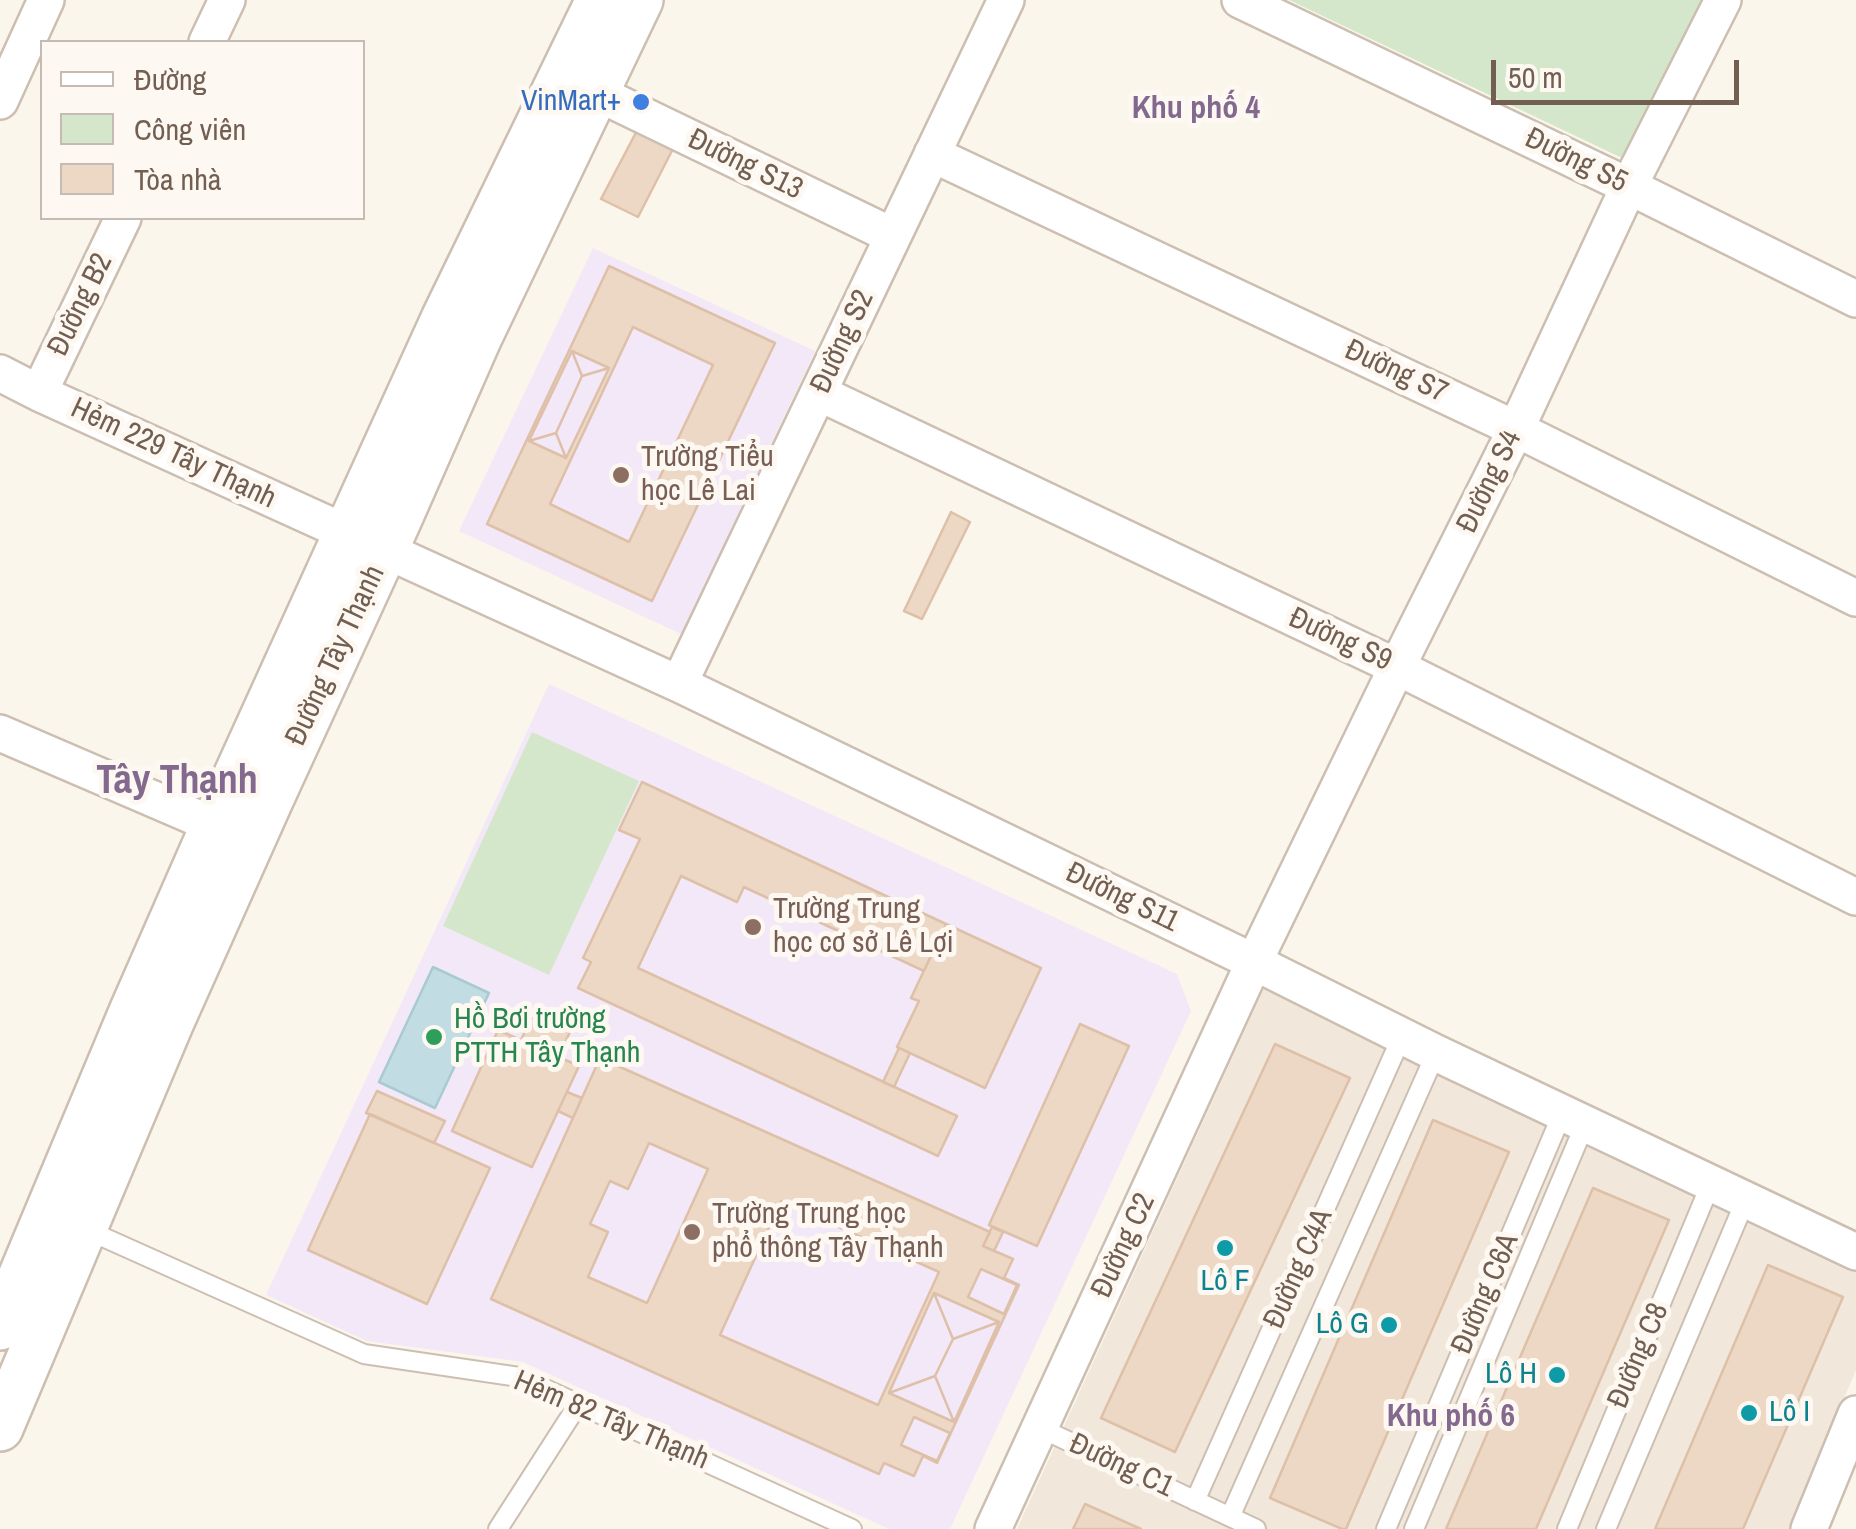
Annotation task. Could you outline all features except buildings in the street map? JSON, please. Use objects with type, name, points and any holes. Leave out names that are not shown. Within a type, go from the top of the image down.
[{"type":"street","points":[[0,101],[46,0]]},
{"type":"street","points":[[208,40],[227,0]]},
{"type":"street","name":"Đường Tây Thạnh","points":[[366,541],[444,319],[599,0]]},
{"type":"street","name":"Đường Tây Thạnh","points":[[0,1327],[132,1012],[233,833],[366,541],[479,337],[640,0]]},
{"type":"street","name":"Đường S2","points":[[679,684],[1006,0]]},
{"type":"street","name":"Đường S5","points":[[1240,0],[1856,298]]},
{"type":"street","name":"Đường S4","points":[[1254,962],[1516,429],[1628,186],[1723,0]]},
{"type":"street","name":"Đường S13","points":[[597,93],[893,236]]},
{"type":"street","name":"Đường S7","points":[[932,154],[1516,429],[1856,598]]},
{"type":"street","name":"Đường B2","points":[[39,393],[122,220]]},
{"type":"street","name":"Hẻm 229 Tây Thạnh","points":[[0,372],[366,541]]},
{"type":"street","name":"Đường S9","points":[[819,393],[1397,667],[1856,898]]},
{"type":"street","name":"Đường S11","points":[[366,541],[679,684],[1436,1053],[1856,1252]]},
{"type":"street","points":[[0,733],[233,833]]},
{"type":"street","name":"Đường Tây Thạnh","points":[[0,1428],[170,1024],[233,833]]},
{"type":"street","name":"Đường C2","points":[[993,1529],[1254,962]]},
{"type":"street","points":[[1809,1529],[1856,1414]]},
{"type":"lane","name":"Đường C4A","points":[[1196,1501],[1402,1036]]},
{"type":"lane","name":"Đường C4A","points":[[1230,1517],[1436,1053]]},
{"type":"lane","name":"Đường C6A","points":[[1386,1529],[1573,1119]]},
{"type":"lane","name":"Đường C6A","points":[[1414,1529],[1573,1119]]},
{"type":"lane","name":"Đường C8","points":[[1567,1529],[1711,1183]]},
{"type":"lane","name":"Đường C8","points":[[1606,1529],[1746,1200]]},
{"type":"lane","name":"Hẻm 82 Tây Thạnh","points":[[85,1229],[364,1354],[519,1377],[852,1529]]},
{"type":"lane","points":[[498,1529],[580,1403]]},
{"type":"lane","name":"Đường C1","points":[[1040,1428],[1256,1529]]},
{"type":"shaded area","name":"Trường Tiểu học Lê Lai","points":[[593,248],[815,351],[681,634],[459,531]]},
{"type":"shaded area","name":"Trường Trung học phổ thông Tây Thạnh","points":[[549,684],[1177,974],[1191,1011],[950,1529],[889,1529],[523,1362],[367,1341],[266,1295]]},
{"type":"shaded area","points":[[1265,986],[1856,1269],[1856,1370],[1789,1529],[1017,1529]]},
{"type":"green space","points":[[1289,0],[1704,0],[1624,159]]},
{"type":"green space","points":[[532,732],[639,781],[549,975],[443,926]]},
{"type":"water","name":"Hồ Bơi trường PTTH Tây Thạnh","points":[[433,967],[489,993],[435,1108],[379,1082]]},
{"type":"place","name":"VinMart+","points":[[641,102]]},
{"type":"place","name":"Trường Tiểu học Lê Lai","points":[[621,475]]},
{"type":"place","name":"Trường Trung học cơ sở Lê Lợi","points":[[753,927]]},
{"type":"place","name":"Hồ Bơi trường PTTH Tây Thạnh","points":[[434,1037]]},
{"type":"place","name":"Trường Trung học phổ thông Tây Thạnh","points":[[692,1232]]},
{"type":"place","name":"Lô F","points":[[1225,1248]]},
{"type":"place","name":"Lô G","points":[[1389,1325]]},
{"type":"place","name":"Lô H","points":[[1557,1375]]},
{"type":"place","name":"Lô I","points":[[1749,1413]]},
{"type":"district","name":"Khu phố 4","points":[[1196,109]]},
{"type":"district","name":"Tây Thạnh","points":[[177,782]]},
{"type":"district","name":"Khu phố 6","points":[[1451,1417]]}]
